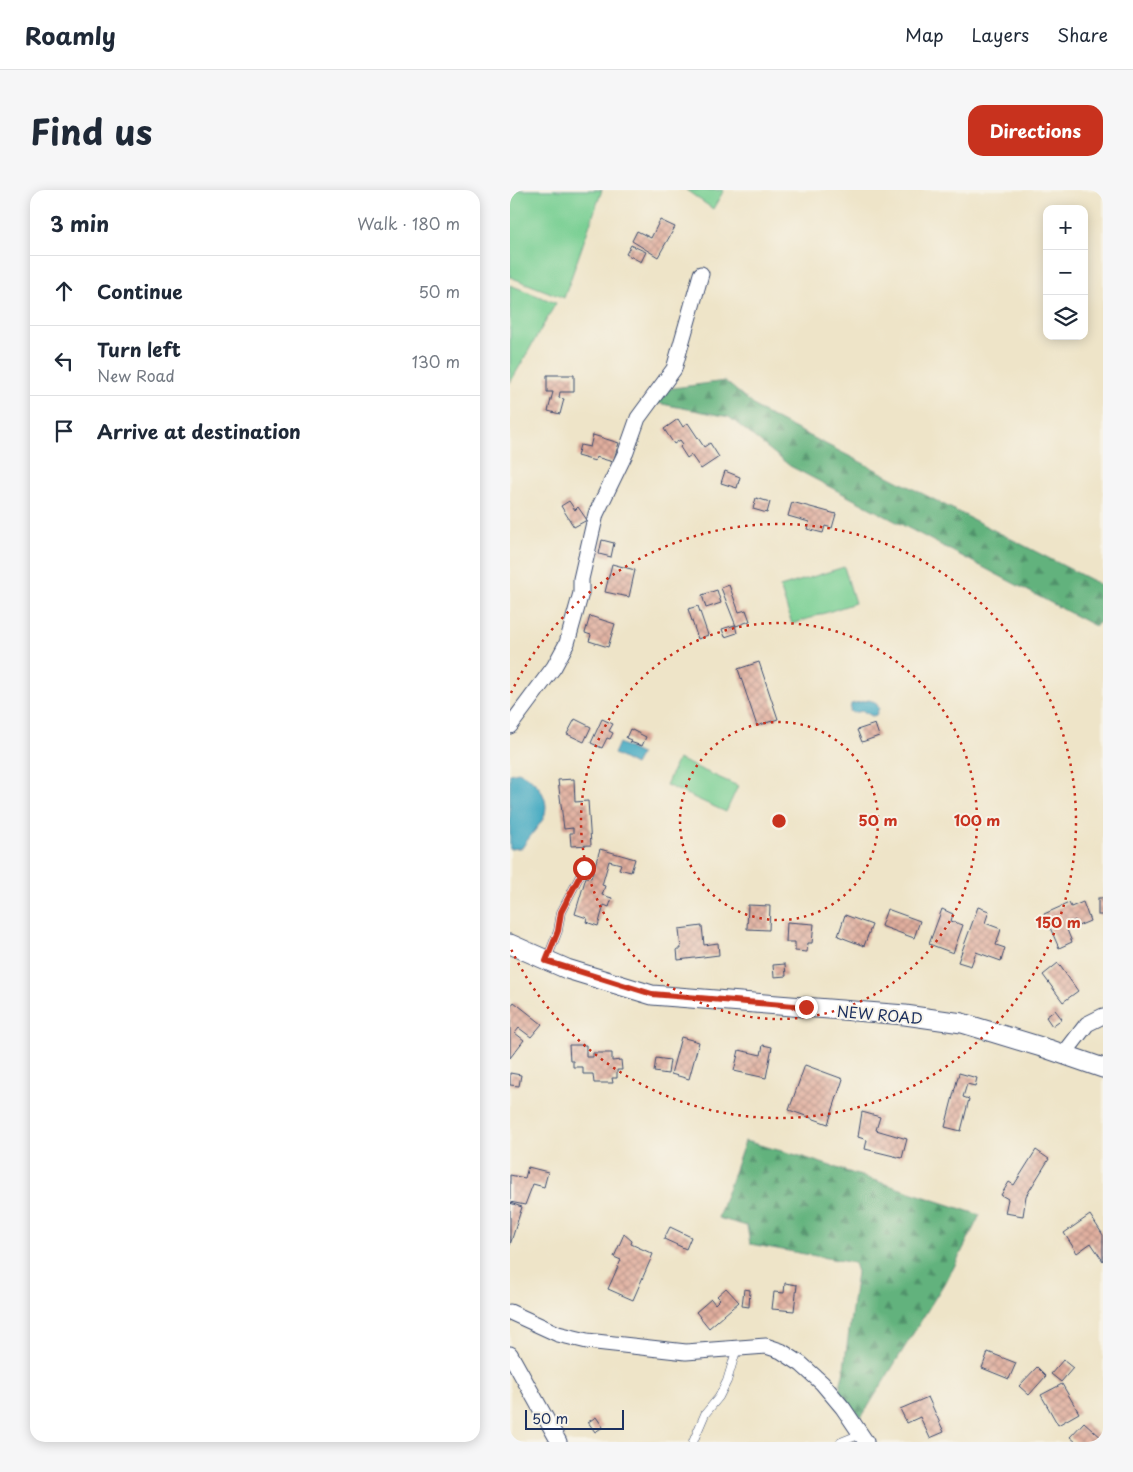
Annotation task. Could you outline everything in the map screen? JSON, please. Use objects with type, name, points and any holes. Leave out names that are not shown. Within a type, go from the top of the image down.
[{"type":"street","points":[[510,726],[554,667],[567,643],[581,593],[596,514],[626,452],[638,418],[674,369],[701,274]]},
{"type":"street","name":"NEW ROAD","points":[[510,944],[546,961],[652,994],[905,1015],[962,1023],[1103,1068]]},
{"type":"street","points":[[1064,1054],[1087,1024],[1103,1016]]},
{"type":"street","points":[[510,1312],[558,1334],[587,1341],[686,1352],[766,1346],[781,1351],[801,1364],[822,1383],[843,1408],[864,1438]]},
{"type":"street","points":[[510,1354],[559,1442]]},
{"type":"lane","points":[[546,961],[558,931],[561,912],[584,868]]},
{"type":"lane","points":[[693,1442],[705,1414],[727,1381],[737,1348]]},
{"type":"lane","points":[[841,1442],[864,1438]]},
{"type":"green space","points":[[510,190],[602,190],[564,298],[510,277]]},
{"type":"green space","points":[[686,190],[724,190],[713,209]]},
{"type":"green space","points":[[510,285],[556,303],[510,383]]},
{"type":"green space","points":[[725,381],[761,411],[1103,586],[1103,620],[1095,626],[790,466],[729,417],[657,403],[666,389]]},
{"type":"green space","points":[[844,567],[855,603],[792,624],[780,587]]},
{"type":"green space","points":[[678,759],[738,786],[726,812],[666,785]]},
{"type":"green space","points":[[745,1141],[800,1156],[980,1215],[953,1269],[861,1418],[839,1390],[843,1375],[857,1272],[854,1263],[750,1244],[747,1226],[718,1218]]},
{"type":"water","points":[[869,700],[875,702],[879,708],[876,715],[872,716],[863,711],[853,713],[850,711],[851,704]]},
{"type":"water","points":[[619,743],[641,754],[635,765],[614,754]]},
{"type":"water","points":[[518,772],[531,779],[541,791],[546,804],[546,812],[541,823],[522,848],[510,849],[510,774]]},
{"type":"building","points":[[660,220],[675,227],[658,257],[632,241],[637,231],[651,238]]},
{"type":"building","points":[[631,245],[646,252],[641,262],[626,254]]},
{"type":"building","points":[[547,375],[574,375],[574,392],[560,392],[559,398],[564,399],[560,414],[548,411],[553,392],[547,392]]},
{"type":"building","points":[[678,419],[683,427],[688,423],[704,447],[710,443],[719,457],[701,469],[691,455],[687,458],[680,447],[683,444],[680,440],[674,444],[664,429]]},
{"type":"building","points":[[593,435],[619,443],[613,462],[596,457],[595,461],[577,456],[580,445],[590,447]]},
{"type":"building","points":[[725,471],[740,477],[737,488],[721,483]]},
{"type":"building","points":[[756,498],[770,502],[767,513],[753,509]]},
{"type":"building","points":[[569,501],[575,510],[578,507],[587,520],[574,527],[561,506]]},
{"type":"building","points":[[792,502],[836,514],[832,528],[825,526],[823,533],[807,529],[809,522],[788,516]]},
{"type":"building","points":[[602,540],[614,543],[611,557],[599,554]]},
{"type":"building","points":[[612,564],[635,570],[629,597],[605,592]]},
{"type":"building","points":[[729,585],[739,612],[746,610],[750,621],[736,626],[721,588]]},
{"type":"building","points":[[717,590],[721,603],[706,608],[702,595]]},
{"type":"building","points":[[698,606],[708,635],[698,639],[688,609]]},
{"type":"building","points":[[590,616],[615,624],[608,647],[589,641],[591,635],[585,633]]},
{"type":"building","points":[[735,625],[737,633],[725,637],[722,629]]},
{"type":"building","points":[[759,662],[778,719],[757,726],[738,669]]},
{"type":"building","points":[[575,719],[591,727],[584,742],[567,734]]},
{"type":"building","points":[[602,719],[613,724],[609,731],[613,733],[610,739],[607,738],[602,748],[591,743]]},
{"type":"building","points":[[875,724],[879,736],[862,742],[857,730]]},
{"type":"building","points":[[630,729],[646,737],[642,746],[630,742],[631,740],[626,738]]},
{"type":"building","points":[[574,779],[575,802],[588,801],[591,845],[571,846],[570,833],[573,833],[573,828],[564,829],[558,780]]},
{"type":"building","points":[[600,849],[635,859],[631,872],[619,869],[621,864],[609,861],[602,885],[605,886],[602,895],[612,898],[609,907],[604,905],[598,926],[586,922],[587,918],[575,914],[586,877],[591,878]]},
{"type":"building","points":[[1098,898],[1103,898],[1103,915],[1098,915]]},
{"type":"building","points":[[1083,902],[1090,921],[1078,926],[1075,920],[1065,925],[1072,942],[1059,948],[1044,914],[1069,903],[1071,907]]},
{"type":"building","points":[[748,905],[770,906],[769,930],[747,929]]},
{"type":"building","points":[[978,907],[989,911],[985,923],[1001,929],[996,945],[1005,948],[1001,961],[976,952],[971,966],[958,962]]},
{"type":"building","points":[[887,909],[920,921],[914,938],[881,926]]},
{"type":"building","points":[[942,909],[953,914],[951,921],[963,925],[953,953],[929,944]]},
{"type":"building","points":[[845,915],[872,925],[864,946],[838,936]]},
{"type":"building","points":[[787,922],[814,924],[812,943],[808,943],[807,952],[795,951],[795,942],[786,942]]},
{"type":"building","points":[[702,926],[704,945],[718,943],[719,955],[678,960],[677,949],[681,949],[679,929]]},
{"type":"building","points":[[1058,963],[1078,991],[1063,1002],[1043,975]]},
{"type":"building","points":[[785,964],[786,976],[774,977],[773,965]]},
{"type":"building","points":[[514,1002],[542,1024],[531,1037],[519,1028],[515,1033],[524,1040],[510,1058],[510,1008]]},
{"type":"building","points":[[1055,1010],[1062,1019],[1052,1026],[1046,1017]]},
{"type":"building","points":[[681,1037],[699,1042],[689,1079],[671,1074]]},
{"type":"building","points":[[569,1045],[586,1045],[586,1057],[593,1057],[593,1053],[612,1053],[612,1061],[621,1060],[622,1070],[617,1070],[617,1078],[612,1078],[613,1083],[594,1083],[593,1074],[583,1074],[583,1067],[573,1067],[573,1061],[570,1061]]},
{"type":"building","points":[[763,1045],[772,1047],[766,1078],[734,1071],[739,1050],[761,1055]]},
{"type":"building","points":[[656,1058],[670,1060],[668,1074],[654,1072]]},
{"type":"building","points":[[805,1065],[843,1079],[828,1124],[789,1110]]},
{"type":"building","points":[[510,1073],[521,1075],[519,1086],[510,1085]]},
{"type":"building","points":[[959,1073],[977,1078],[975,1086],[967,1084],[963,1097],[969,1099],[961,1131],[945,1127]]},
{"type":"building","points":[[862,1112],[880,1117],[876,1130],[907,1139],[902,1158],[865,1149],[867,1140],[858,1137]]},
{"type":"building","points":[[1036,1150],[1049,1159],[1026,1196],[1023,1216],[1005,1213],[1008,1199],[1001,1195],[1009,1182],[1014,1185]]},
{"type":"building","points":[[528,1167],[548,1172],[544,1187],[533,1184],[525,1205],[510,1202],[510,1175],[525,1178]]},
{"type":"building","points":[[510,1203],[522,1207],[510,1245]]},
{"type":"building","points":[[1090,1215],[1103,1235],[1103,1261],[1091,1243],[1077,1253],[1064,1233]]},
{"type":"building","points":[[670,1227],[691,1237],[686,1249],[664,1239]]},
{"type":"building","points":[[624,1234],[632,1241],[631,1244],[653,1254],[633,1300],[608,1289],[621,1260],[614,1257]]},
{"type":"building","points":[[785,1283],[797,1285],[794,1311],[772,1309],[774,1292],[784,1293]]},
{"type":"building","points":[[726,1288],[739,1302],[709,1328],[696,1312],[711,1299],[715,1304],[720,1299],[717,1296]]},
{"type":"building","points":[[744,1289],[750,1290],[749,1307],[742,1306]]},
{"type":"building","points":[[988,1352],[1016,1363],[1009,1379],[982,1368]]},
{"type":"building","points":[[1063,1360],[1073,1368],[1061,1382],[1051,1374]]},
{"type":"building","points":[[1037,1367],[1046,1376],[1029,1395],[1019,1386]]},
{"type":"building","points":[[1062,1384],[1079,1413],[1058,1425],[1041,1395]]},
{"type":"building","points":[[928,1397],[944,1432],[930,1438],[920,1417],[907,1423],[900,1409]]},
{"type":"building","points":[[596,1417],[603,1427],[595,1432],[588,1422]]},
{"type":"building","points":[[1084,1422],[1103,1439],[1103,1442],[1076,1442],[1070,1437]]},
{"type":"route","points":[[584,868],[561,912],[558,931],[546,961],[567,970],[652,994],[806,1007]]}]
